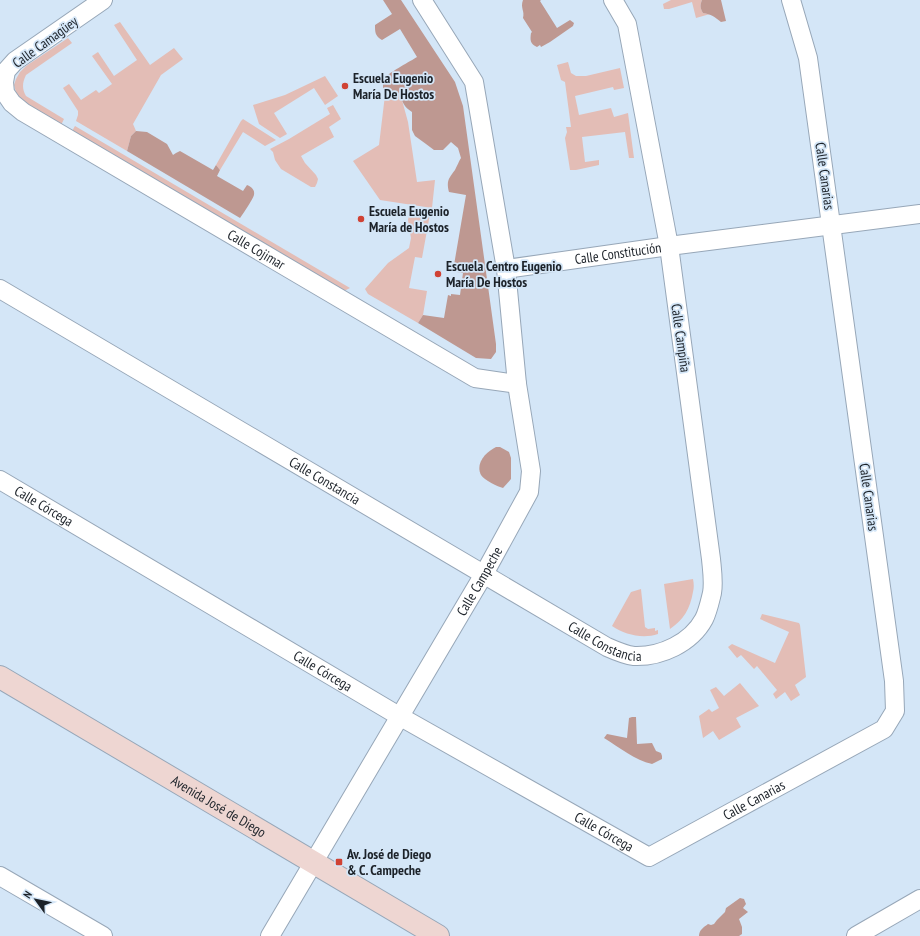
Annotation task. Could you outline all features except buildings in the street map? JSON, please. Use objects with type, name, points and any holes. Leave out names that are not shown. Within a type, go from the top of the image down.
[{"type":"main road","name":"Avenida José de Diego","points":[[0,677],[438,936]]},
{"type":"street","name":"Calle Camagüey","points":[[6,93],[4,82],[6,71],[15,61],[103,0]]},
{"type":"street","points":[[422,0],[474,82],[506,269]]},
{"type":"street","name":"Calle Campiña","points":[[613,0],[627,24],[669,246],[711,559],[713,590],[704,619],[694,632],[681,644],[654,654]]},
{"type":"street","name":"Calle Canarias","points":[[649,857],[884,729],[895,711],[894,681],[808,58],[790,0]]},
{"type":"street","name":"Calle Cojimar","points":[[6,93],[12,103],[23,112],[475,378],[517,384]]},
{"type":"street","name":"Calle Constitución","points":[[506,269],[669,246],[920,214]]},
{"type":"street","name":"Calle Campeche","points":[[270,936],[484,574],[529,492],[531,471],[517,384],[506,269]]},
{"type":"street","name":"Calle Constancia","points":[[0,289],[607,647],[620,653],[632,656],[654,654]]},
{"type":"street","name":"Calle Córcega","points":[[0,480],[399,716],[649,857]]},
{"type":"street","points":[[0,876],[102,936]]},
{"type":"street","points":[[856,936],[920,899]]},
{"type":"shaded area","points":[[383,0],[401,0],[455,82],[463,106],[496,344],[496,352],[491,359],[476,358],[418,323],[423,315],[444,318],[448,295],[460,295],[463,273],[457,272],[454,265],[466,195],[449,192],[448,188],[451,175],[461,158],[458,148],[451,142],[443,150],[434,150],[415,136],[412,130],[412,112],[404,104],[400,93],[385,95],[383,85],[387,76],[417,57],[400,29],[382,40],[375,32],[375,25],[392,14]]},
{"type":"shaded area","points":[[523,0],[541,0],[540,1],[557,28],[570,20],[574,23],[573,26],[541,47],[540,45],[537,47],[535,46],[531,40],[532,32],[523,18]]},
{"type":"shaded area","points":[[671,0],[702,0],[701,10],[703,13],[710,14],[696,18],[692,2],[669,9],[664,9],[663,4]]},
{"type":"shaded area","points":[[702,0],[721,0],[726,21],[721,22],[713,16],[703,13],[701,10]]},
{"type":"shaded area","points":[[120,22],[150,65],[174,48],[183,59],[161,75],[133,124],[136,131],[131,136],[127,151],[76,121],[78,111],[63,88],[69,84],[81,100],[96,90],[99,93],[112,84],[92,56],[98,52],[114,76],[137,60],[114,25]]},
{"type":"shaded area","points":[[68,38],[72,43],[26,75],[23,83],[26,96],[64,119],[61,125],[24,103],[17,96],[14,85],[20,72],[26,66]]},
{"type":"shaded area","points":[[568,62],[571,73],[576,76],[586,76],[620,68],[624,88],[614,90],[613,87],[575,96],[579,115],[611,108],[614,117],[628,113],[634,158],[629,158],[625,132],[582,137],[585,162],[599,160],[599,165],[570,170],[565,138],[567,132],[566,127],[571,127],[565,82],[561,80],[557,65]]},
{"type":"shaded area","points":[[325,76],[338,96],[325,105],[314,88],[274,113],[287,134],[280,138],[259,124],[253,105],[285,95]]},
{"type":"shaded area","points":[[400,93],[408,122],[417,182],[435,180],[432,208],[380,200],[353,161],[379,145],[385,95]]},
{"type":"shaded area","points":[[333,105],[341,119],[329,127],[334,137],[301,156],[318,179],[315,187],[311,187],[281,169],[270,149],[330,114],[327,108]]},
{"type":"shaded area","points":[[243,119],[276,140],[265,146],[243,132],[220,170],[216,165]]},
{"type":"shaded area","points":[[75,126],[350,288],[342,292],[72,131]]},
{"type":"shaded area","points":[[136,131],[147,132],[167,144],[173,155],[180,151],[213,170],[216,165],[220,170],[217,176],[243,191],[247,185],[252,188],[254,190],[254,195],[240,218],[127,151],[131,136]]},
{"type":"shaded area","points":[[410,211],[430,214],[422,258],[415,257],[409,288],[427,291],[423,315],[418,323],[368,294],[365,289],[388,263],[409,248],[411,238],[408,220]]},
{"type":"shaded area","points":[[496,447],[500,447],[509,452],[511,458],[511,479],[503,488],[485,479],[481,475],[479,466],[482,458]]},
{"type":"shaded area","points":[[693,579],[694,586],[692,598],[688,609],[683,617],[670,629],[664,584]]},
{"type":"shaded area","points":[[641,589],[645,627],[648,629],[655,628],[655,631],[658,630],[658,634],[640,636],[628,634],[612,626],[631,592]]},
{"type":"shaded area","points":[[762,614],[799,623],[800,625],[806,677],[795,685],[800,695],[791,701],[785,692],[776,699],[773,694],[777,690],[757,666],[754,669],[741,655],[737,658],[728,647],[732,644],[775,663],[789,632],[760,619]]},
{"type":"shaded area","points":[[740,683],[759,706],[736,718],[741,727],[719,740],[713,731],[703,738],[699,716],[709,709],[712,712],[719,708],[710,690],[716,687],[724,696]]},
{"type":"shaded area","points":[[636,717],[637,744],[652,743],[656,751],[661,753],[662,759],[652,764],[640,760],[604,738],[607,734],[627,738],[629,718]]},
{"type":"shaded area","points":[[740,898],[744,899],[746,904],[743,908],[748,912],[739,919],[742,927],[742,934],[739,936],[699,936],[703,928],[708,924],[714,924],[725,912],[726,908]]},
{"type":"place","name":"Escuela Eugenio María De Hostos","points":[[345,86]]},
{"type":"place","name":"Escuela Eugenio María de Hostos","points":[[361,219]]},
{"type":"place","name":"Escuela Centro Eugenio María De Hostos","points":[[438,274]]},
{"type":"place","name":"Av. José de Diego & C. Campeche","points":[[339,862]]}]
